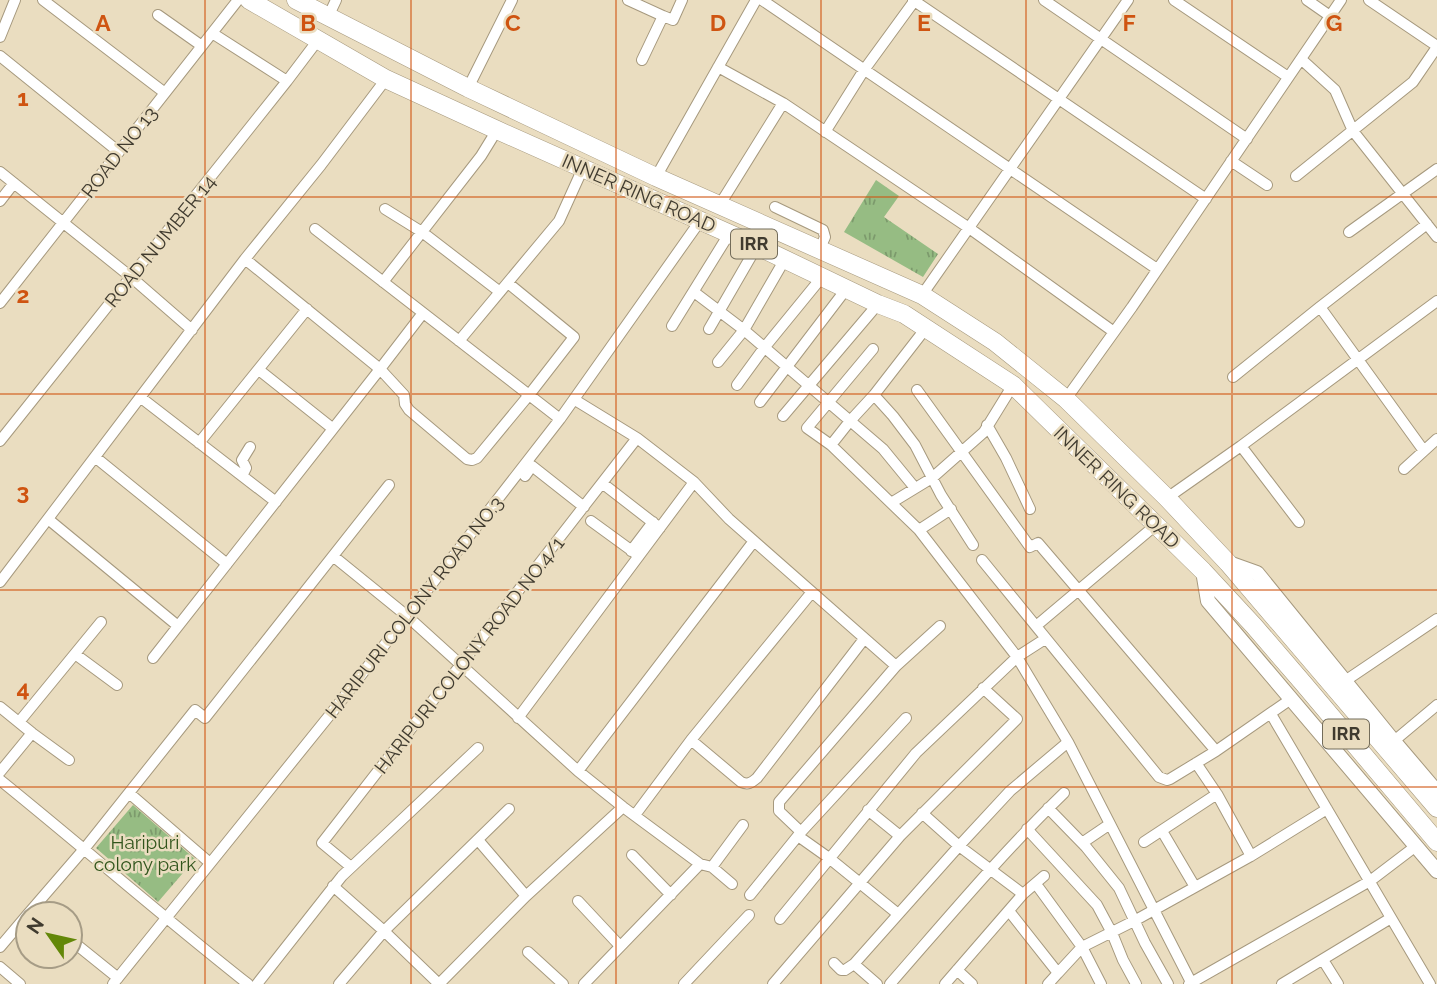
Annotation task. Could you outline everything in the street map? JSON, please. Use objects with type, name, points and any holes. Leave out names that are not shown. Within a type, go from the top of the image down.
[{"type":"highway","name":"INNER RING ROAD","points":[[249,0],[386,79],[785,258],[926,327],[1013,385],[1203,571]]},
{"type":"highway","name":"INNER RING ROAD","points":[[296,0],[468,88],[656,177],[922,295],[995,342],[1066,399],[1167,498],[1228,563]]},
{"type":"highway","points":[[545,152],[548,148],[559,147],[572,137]]},
{"type":"highway","name":"IRR","points":[[1228,563],[1437,808]]},
{"type":"highway","name":"IRR","points":[[1203,571],[1254,626],[1437,842]]},
{"type":"street","points":[[0,37],[15,0]]},
{"type":"street","points":[[44,0],[165,93]]},
{"type":"street","name":"ROAD NO 13","points":[[0,303],[238,0]]},
{"type":"street","points":[[328,17],[336,0]]},
{"type":"street","points":[[468,88],[512,0]]},
{"type":"street","points":[[628,0],[673,20],[682,0]]},
{"type":"street","points":[[656,177],[756,0]]},
{"type":"street","points":[[762,0],[1157,269]]},
{"type":"street","points":[[825,132],[864,70],[914,0],[1206,199]]},
{"type":"street","points":[[1044,0],[1247,139]]},
{"type":"street","points":[[922,295],[1128,0]]},
{"type":"street","points":[[1174,0],[1288,77]]},
{"type":"street","points":[[1307,0],[1330,16]]},
{"type":"street","points":[[1066,399],[1341,0]]},
{"type":"street","points":[[1296,176],[1413,82],[1437,46],[1369,0]]},
{"type":"street","points":[[158,15],[202,46]]},
{"type":"street","points":[[642,60],[663,16]]},
{"type":"street","points":[[212,33],[287,81]]},
{"type":"street","name":"ROAD NUMBER 14","points":[[0,441],[318,40]]},
{"type":"street","points":[[0,56],[119,152]]},
{"type":"street","points":[[1301,59],[1335,90],[1353,131],[1437,237]]},
{"type":"street","points":[[718,67],[783,103],[969,228],[1114,332]]},
{"type":"street","points":[[0,582],[245,259],[386,79]]},
{"type":"street","points":[[719,206],[783,103]]},
{"type":"street","points":[[383,282],[488,147],[497,130]]},
{"type":"street","points":[[1231,161],[1266,185]]},
{"type":"street","points":[[459,341],[559,221],[583,168]]},
{"type":"street","points":[[1349,232],[1437,169]]},
{"type":"street","points":[[0,172],[131,277],[192,330]]},
{"type":"street","points":[[0,201],[14,183]]},
{"type":"street","points":[[775,207],[823,230],[825,237],[819,251]]},
{"type":"street","points":[[245,259],[380,369],[404,395],[404,404],[409,410],[467,459],[472,460],[477,458],[574,337],[385,209]]},
{"type":"street","name":"HARIPURI COLONY ROAD NO.3","points":[[115,982],[529,464],[700,221]]},
{"type":"street","points":[[1233,377],[1427,224]]},
{"type":"street","points":[[315,229],[560,419]]},
{"type":"street","points":[[672,326],[729,234]]},
{"type":"street","points":[[709,329],[757,246]]},
{"type":"street","points":[[718,362],[744,330],[785,258]]},
{"type":"street","points":[[737,385],[822,277]]},
{"type":"street","points":[[0,283],[10,290]]},
{"type":"street","points":[[760,402],[846,288]]},
{"type":"street","points":[[694,292],[744,330],[883,449],[915,488]]},
{"type":"street","points":[[1167,498],[1437,301]]},
{"type":"street","points":[[783,416],[878,304]]},
{"type":"street","points":[[1320,307],[1424,451]]},
{"type":"street","points":[[199,443],[307,309]]},
{"type":"street","points":[[153,658],[423,313]]},
{"type":"street","points":[[831,445],[874,395],[926,327]]},
{"type":"street","points":[[873,349],[807,428],[831,445],[919,530],[1017,657],[1068,742],[1191,983],[1370,881],[1416,846]]},
{"type":"street","points":[[259,370],[332,428]]},
{"type":"street","points":[[891,503],[932,478],[984,432],[1013,385]]},
{"type":"street","points":[[917,390],[1030,547],[1038,543],[1216,751]]},
{"type":"street","points":[[874,395],[915,445],[941,495],[973,545]]},
{"type":"street","points":[[140,397],[276,502]]},
{"type":"street","points":[[575,400],[637,438],[694,482],[729,519],[896,666]]},
{"type":"street","points":[[987,425],[1030,509]]},
{"type":"street","name":"HARIPURI COLONY ROAD NO.4/1","points":[[351,867],[322,843],[637,438]]},
{"type":"street","points":[[1404,468],[1437,439]]},
{"type":"street","points":[[1241,446],[1299,522]]},
{"type":"street","points":[[242,476],[246,468],[242,460],[250,447]]},
{"type":"street","points":[[95,457],[227,564]]},
{"type":"street","points":[[512,493],[529,464],[584,507]]},
{"type":"street","points":[[518,718],[635,553],[694,482]]},
{"type":"street","points":[[602,483],[656,525]]},
{"type":"street","points":[[41,900],[195,710],[205,718],[389,485]]},
{"type":"street","points":[[919,530],[951,509]]},
{"type":"street","points":[[48,519],[178,625]]},
{"type":"street","points":[[592,521],[635,553]]},
{"type":"street","points":[[1036,626],[1157,524]]},
{"type":"street","points":[[578,771],[754,541]]},
{"type":"street","points":[[333,556],[407,616],[578,771],[700,864],[712,867],[732,884]]},
{"type":"street","points":[[982,561],[1159,777],[1167,780],[1196,763],[1291,699]]},
{"type":"street","points":[[1228,563],[1256,573],[1437,792]]},
{"type":"street","points":[[1203,571],[1208,601],[1437,871]]},
{"type":"street","points":[[635,815],[691,740],[811,592]]},
{"type":"street","points":[[1345,681],[1437,619]]},
{"type":"street","points":[[19,722],[101,622]]},
{"type":"street","points":[[898,914],[799,834],[779,811],[779,802],[896,666],[940,626]]},
{"type":"street","points":[[691,740],[741,782],[751,783],[864,639]]},
{"type":"street","points":[[780,919],[916,753],[1017,657],[1045,639]]},
{"type":"street","points":[[75,654],[117,685]]},
{"type":"street","points":[[773,984],[900,836],[1017,719],[983,688]]},
{"type":"street","points":[[1394,741],[1437,705]]},
{"type":"street","points":[[0,707],[69,760]]},
{"type":"street","points":[[1271,714],[1430,984]]},
{"type":"street","points":[[750,895],[799,834],[906,718]]},
{"type":"street","points":[[0,772],[32,733]]},
{"type":"street","points":[[834,964],[845,970],[854,964],[1010,791],[1068,742]]},
{"type":"street","points":[[257,984],[333,886],[478,748]]},
{"type":"street","points":[[1196,763],[1217,794],[1251,856]]},
{"type":"street","points":[[0,780],[248,984]]},
{"type":"street","points":[[129,793],[211,863]]},
{"type":"street","points":[[890,984],[990,868],[1064,793]]},
{"type":"street","points":[[1144,842],[1217,794]]},
{"type":"street","points":[[333,886],[439,984],[526,896],[623,807]]},
{"type":"street","points":[[1048,808],[1082,842],[1119,888],[1168,984]]},
{"type":"street","points":[[339,984],[384,931],[509,809]]},
{"type":"street","points":[[1048,984],[1082,947],[1251,856],[1327,809]]},
{"type":"street","points":[[869,810],[900,836]]},
{"type":"street","points":[[922,813],[959,846],[1023,894]]},
{"type":"street","points":[[1082,842],[1110,824]]},
{"type":"street","points":[[712,867],[743,825]]},
{"type":"street","points":[[1027,829],[1097,905],[1136,984]]},
{"type":"street","points":[[1162,831],[1195,887]]},
{"type":"street","points":[[478,840],[526,896]]},
{"type":"street","points":[[632,855],[671,895]]},
{"type":"street","points":[[584,984],[700,864]]},
{"type":"street","points":[[945,984],[1023,894],[1040,880],[1082,947],[1101,984]]},
{"type":"street","points":[[578,901],[620,946]]},
{"type":"street","points":[[1009,911],[1058,973]]},
{"type":"street","points":[[684,984],[749,915]]},
{"type":"street","points":[[1282,984],[1391,918]]},
{"type":"street","points":[[0,947],[14,931]]},
{"type":"street","points":[[84,952],[115,982]]},
{"type":"street","points":[[528,952],[563,984]]},
{"type":"street","points":[[1323,960],[1338,984]]},
{"type":"street","points":[[854,964],[877,984]]},
{"type":"street","points":[[0,967],[20,984]]},
{"type":"street","points":[[957,970],[972,984]]},
{"type":"green space","points":[[876,180],[899,196],[884,217],[938,254],[923,277],[844,232]]},
{"type":"green space","name":"Haripuri colony park","points":[[133,805],[195,859],[158,902],[96,848]]}]
